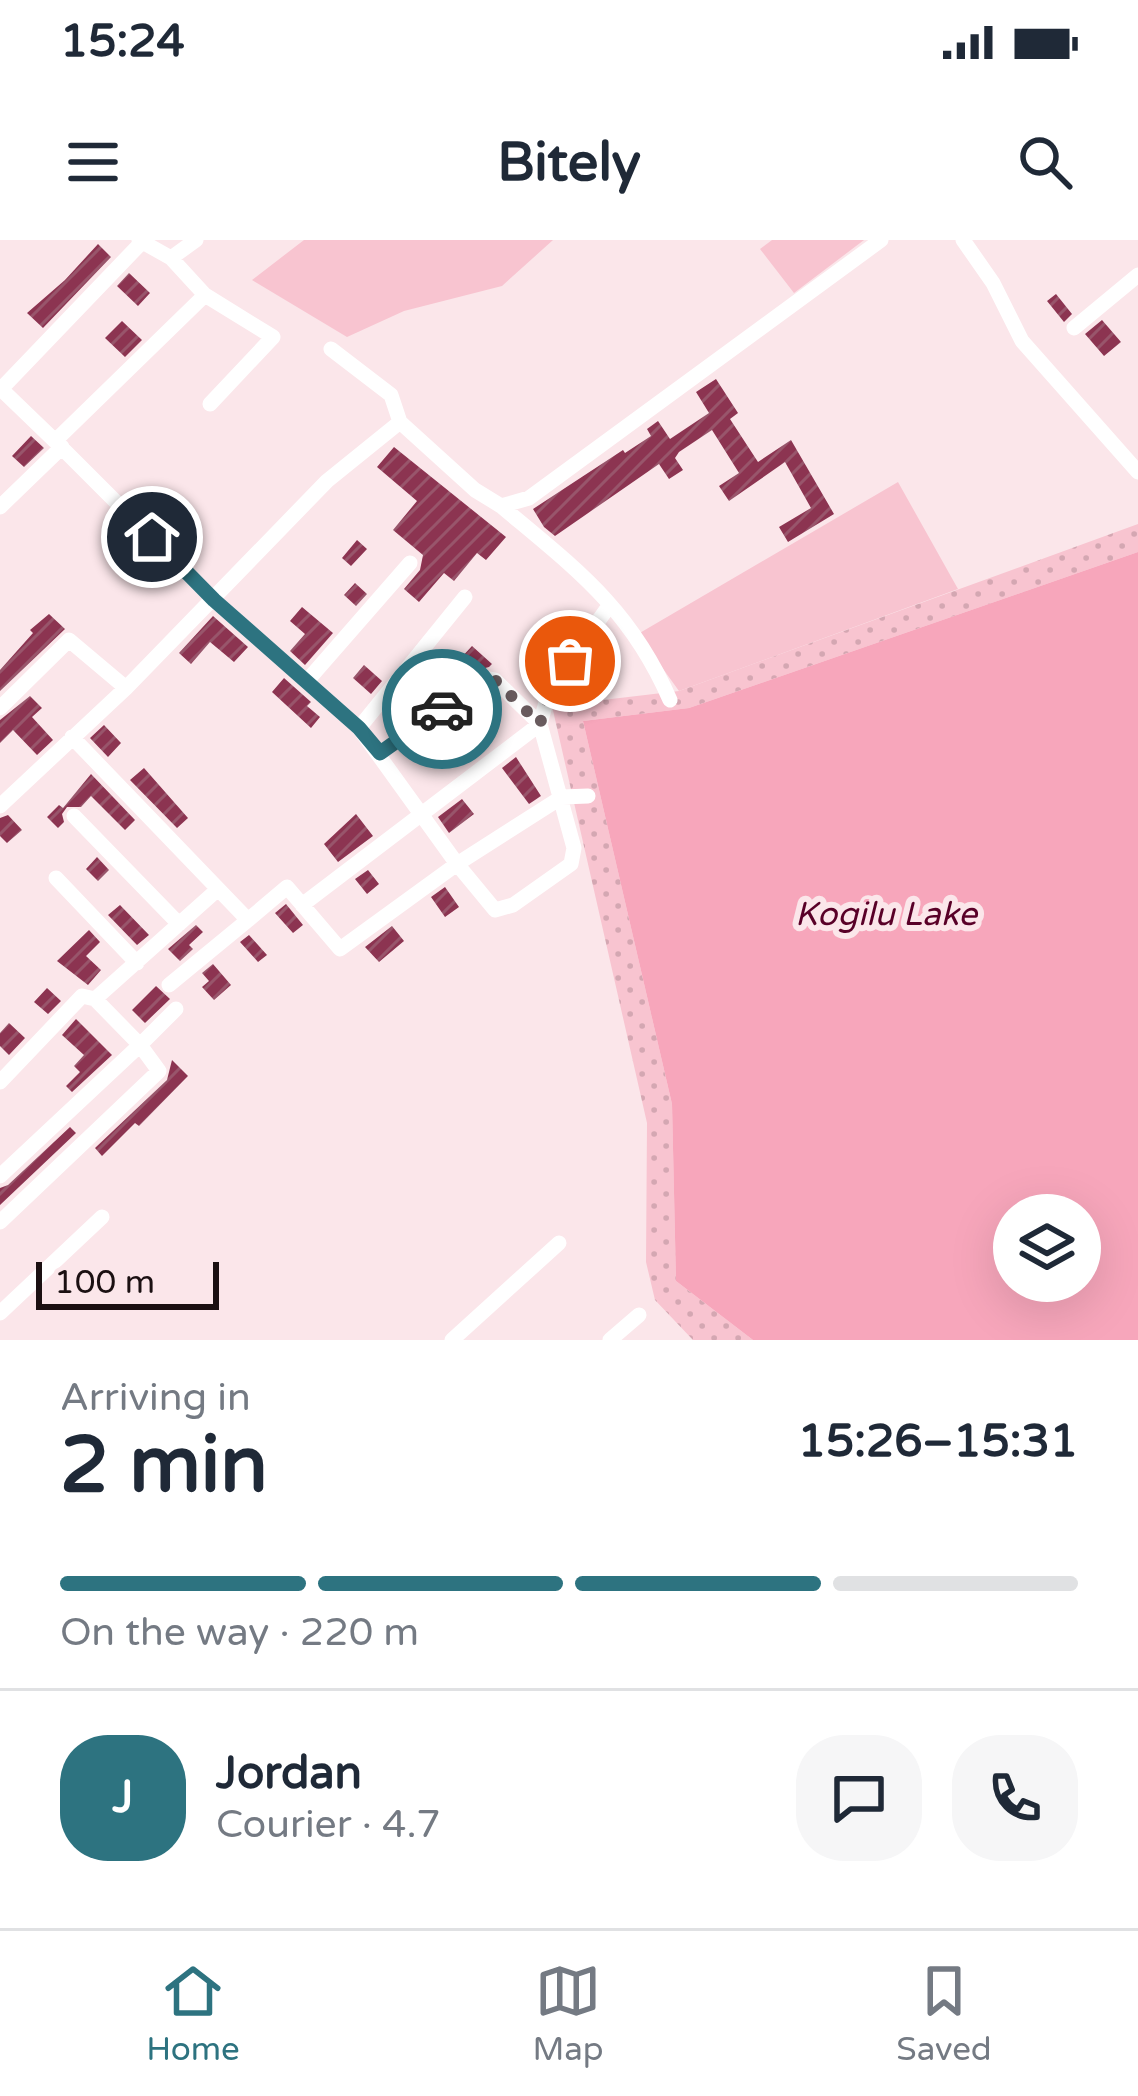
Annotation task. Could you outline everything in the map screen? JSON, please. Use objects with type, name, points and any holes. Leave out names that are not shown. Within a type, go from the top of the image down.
[{"type":"street","points":[[171,258],[196,240]]},
{"type":"street","points":[[501,506],[529,498],[880,240]]},
{"type":"street","points":[[963,240],[993,283],[1022,340],[1138,472]]},
{"type":"street","points":[[210,404],[273,337],[205,295],[171,258],[141,241],[1,390],[214,600],[359,728],[495,910],[513,905],[571,864],[574,848],[540,724],[495,680],[484,678],[380,753]]},
{"type":"street","points":[[1074,328],[1138,275]]},
{"type":"street","points":[[0,507],[205,295]]},
{"type":"street","points":[[331,349],[391,395],[400,422],[475,490],[501,506],[610,599],[652,658],[670,700]]},
{"type":"street","points":[[0,806],[126,688],[327,481],[400,422]]},
{"type":"street","points":[[308,681],[410,563]]},
{"type":"street","points":[[359,728],[465,597]]},
{"type":"street","points":[[302,904],[540,724],[550,688],[609,606]]},
{"type":"street","points":[[0,708],[69,640],[126,688]]},
{"type":"street","points":[[72,737],[248,920]]},
{"type":"street","points":[[169,985],[287,887],[340,949],[457,864],[562,797],[588,796]]},
{"type":"street","points":[[74,816],[179,924]]},
{"type":"street","points":[[56,878],[137,963]]},
{"type":"street","points":[[95,999],[217,890]]},
{"type":"street","points":[[0,1082],[82,996],[95,999],[159,1071],[0,1222]]},
{"type":"street","points":[[0,1176],[176,1009]]},
{"type":"street","points":[[0,1313],[102,1217]]},
{"type":"street","points":[[452,1340],[559,1243]]},
{"type":"street","points":[[610,1340],[639,1315]]},
{"type":"shaded area","points":[[304,240],[553,240],[502,286],[404,311],[347,337],[252,280]]},
{"type":"shaded area","points":[[772,240],[864,240],[794,293],[760,249]]},
{"type":"shaded area","points":[[898,482],[958,589],[679,691],[638,634]]},
{"type":"shaded area","points":[[1138,524],[1138,552],[689,708],[583,721],[672,1104],[676,1281],[753,1340],[693,1340],[655,1300],[646,1262],[647,1123],[552,706],[679,691]]},
{"type":"water","name":"Kogilu Lake","points":[[1138,552],[1138,1340],[753,1340],[676,1281],[672,1104],[583,721],[689,708]]},
{"type":"building","points":[[98,244],[111,257],[43,328],[27,313]]},
{"type":"building","points":[[129,273],[150,293],[138,306],[117,286]]},
{"type":"building","points":[[1056,294],[1072,314],[1064,322],[1047,301]]},
{"type":"building","points":[[1102,320],[1121,342],[1104,356],[1085,334]]},
{"type":"building","points":[[122,321],[142,340],[125,357],[105,338]]},
{"type":"building","points":[[716,379],[738,413],[730,419],[758,462],[791,440],[834,514],[788,542],[779,527],[811,508],[785,462],[729,501],[719,486],[739,473],[712,430],[679,452],[675,458],[683,470],[669,479],[659,464],[555,536],[544,527],[533,509],[651,436],[647,429],[658,421],[670,439],[709,413],[696,392]]},
{"type":"building","points":[[31,436],[44,448],[24,467],[12,456]]},
{"type":"building","points":[[394,447],[506,537],[486,560],[477,553],[454,581],[444,573],[419,602],[404,589],[420,570],[423,555],[393,530],[417,501],[377,467]]},
{"type":"building","points":[[357,540],[367,549],[351,566],[342,558]]},
{"type":"building","points":[[355,583],[367,594],[356,606],[344,595]]},
{"type":"building","points":[[302,607],[333,633],[305,665],[290,651],[305,634],[290,621]]},
{"type":"building","points":[[49,614],[65,629],[0,691],[0,670],[33,633],[30,630]]},
{"type":"building","points":[[213,616],[248,647],[234,662],[210,642],[191,664],[179,653]]},
{"type":"building","points":[[472,646],[492,664],[489,667],[474,671],[460,659]]},
{"type":"building","points":[[364,665],[382,681],[371,694],[353,678]]},
{"type":"building","points":[[284,678],[320,717],[311,728],[272,692]]},
{"type":"building","points":[[405,690],[424,707],[407,719],[393,705]]},
{"type":"building","points":[[30,696],[42,708],[32,717],[53,740],[37,755],[13,730],[0,743],[0,720]]},
{"type":"building","points":[[104,725],[121,743],[108,757],[90,738]]},
{"type":"building","points":[[434,730],[452,754],[438,763],[421,739]]},
{"type":"building","points":[[516,757],[541,796],[529,804],[502,768]]},
{"type":"building","points":[[144,768],[188,818],[177,828],[130,780]]},
{"type":"building","points":[[91,774],[135,820],[125,830],[91,796],[81,807],[67,807],[58,828],[47,817],[59,805],[63,808]]},
{"type":"building","points":[[462,799],[474,814],[449,833],[438,817]]},
{"type":"building","points":[[356,814],[373,836],[338,862],[324,844]]},
{"type":"building","points":[[8,815],[22,830],[7,843],[0,836],[0,818]]},
{"type":"building","points":[[97,857],[109,870],[98,881],[86,869]]},
{"type":"building","points":[[368,870],[379,884],[367,894],[355,879]]},
{"type":"building","points":[[445,887],[459,907],[445,917],[431,897]]},
{"type":"building","points":[[286,904],[303,925],[293,933],[275,913]]},
{"type":"building","points":[[120,905],[149,935],[137,945],[108,915]]},
{"type":"building","points":[[196,925],[203,932],[180,961],[168,949]]},
{"type":"building","points":[[392,926],[404,941],[379,962],[365,947]]},
{"type":"building","points":[[89,930],[100,942],[86,956],[101,970],[88,985],[57,961]]},
{"type":"building","points":[[249,935],[267,955],[258,962],[240,942]]},
{"type":"building","points":[[213,964],[231,985],[214,1000],[202,987],[209,981],[202,973]]},
{"type":"building","points":[[156,986],[170,999],[145,1023],[132,1010]]},
{"type":"building","points":[[47,988],[61,1001],[48,1014],[34,1002]]},
{"type":"building","points":[[76,1019],[112,1055],[72,1092],[66,1086],[80,1072],[74,1066],[84,1055],[62,1035]]},
{"type":"building","points":[[9,1023],[25,1038],[9,1055],[0,1046],[0,1033]]},
{"type":"building","points":[[172,1060],[188,1076],[102,1156],[95,1148],[167,1080]]},
{"type":"building","points":[[70,1127],[76,1133],[0,1205],[0,1188]]},
{"type":"way so far","points":[[442,709],[484,678],[495,680],[540,724],[550,688],[570,661]]},
{"type":"route","points":[[152,537],[214,600],[359,728],[380,753],[442,709]]}]
